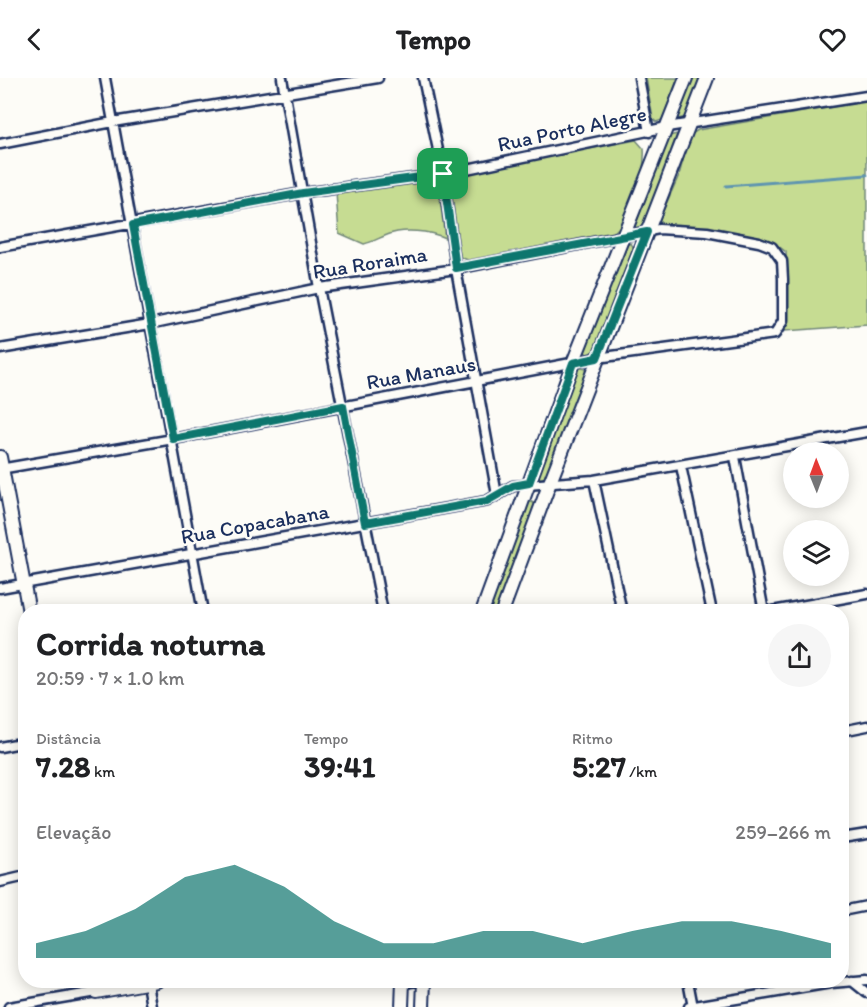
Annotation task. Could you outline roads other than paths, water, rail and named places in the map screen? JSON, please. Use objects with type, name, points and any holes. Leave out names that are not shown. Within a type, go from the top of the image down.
[{"type":"main road","points":[[485,604],[573,363],[686,78]]},
{"type":"main road","points":[[505,604],[597,358],[707,78]]},
{"type":"main road","points":[[1,464],[28,604]]},
{"type":"main road","points":[[402,988],[402,1007]]},
{"type":"main road","points":[[423,1007],[424,988]]},
{"type":"street","points":[[105,78],[202,604]]},
{"type":"street","points":[[282,78],[319,288],[380,604]]},
{"type":"street","points":[[0,144],[114,122],[378,78]]},
{"type":"street","points":[[423,78],[443,174],[456,268],[498,495]]},
{"type":"street","points":[[639,78],[649,132]]},
{"type":"street","name":"Rua Porto Alegre","points":[[0,247],[303,193],[443,174],[667,127],[867,96]]},
{"type":"street","name":"Rua Roraima","points":[[0,349],[150,324],[319,288],[456,268],[659,229],[707,232],[759,242],[772,247],[782,261],[783,321],[779,332]]},
{"type":"street","name":"Rua Manaus","points":[[1,464],[173,439],[597,358],[770,336],[779,332]]},
{"type":"street","name":"Rua Copacabana","points":[[0,588],[487,501],[513,486],[529,483],[549,485],[594,480],[867,432]]},
{"type":"street","points":[[735,457],[764,604]]},
{"type":"street","points":[[681,466],[710,604]]},
{"type":"street","points":[[594,480],[620,604]]},
{"type":"street","points":[[811,604],[867,594]]},
{"type":"street","points":[[849,730],[867,726]]},
{"type":"street","points":[[0,747],[18,744]]},
{"type":"street","points":[[849,837],[867,834]]},
{"type":"street","points":[[0,882],[18,878]]},
{"type":"street","points":[[849,910],[867,906]]},
{"type":"street","points":[[849,981],[867,980]]},
{"type":"street","points":[[852,981],[867,993]]},
{"type":"street","points":[[9,1007],[91,988]]},
{"type":"street","points":[[152,988],[152,1007]]},
{"type":"street","points":[[689,988],[691,1007],[797,988]]},
{"type":"waterway","points":[[726,186],[867,175]]}]
